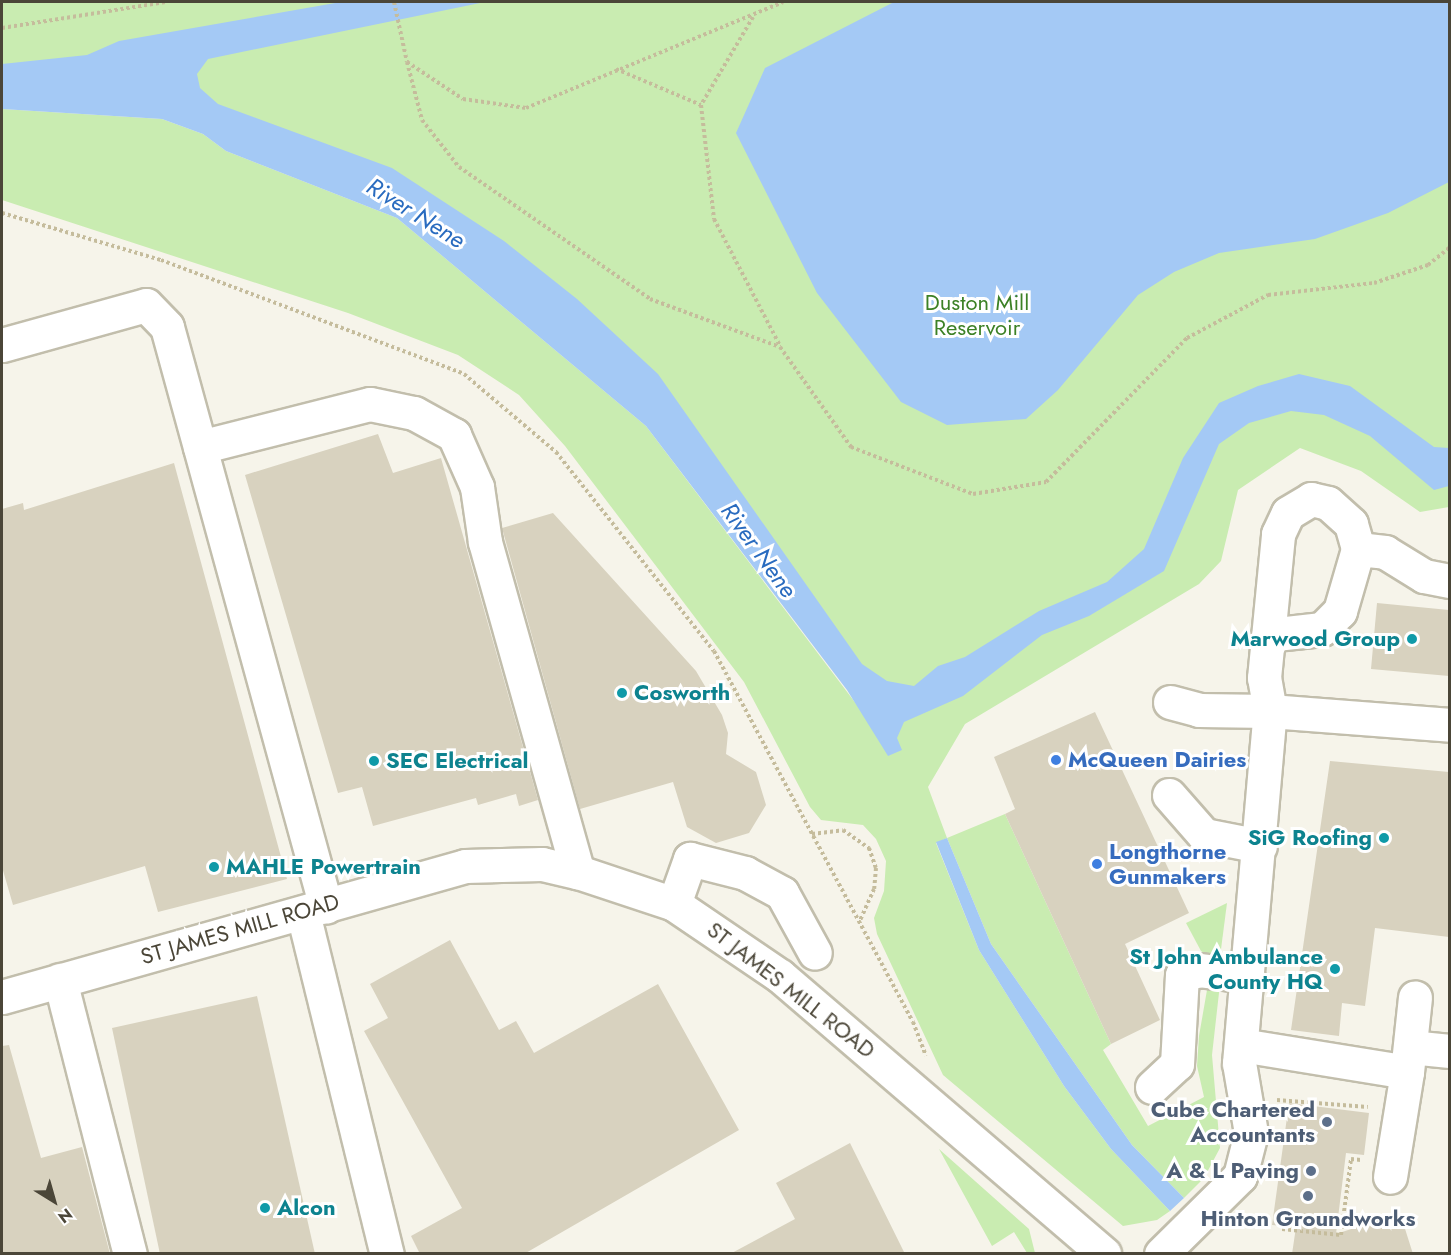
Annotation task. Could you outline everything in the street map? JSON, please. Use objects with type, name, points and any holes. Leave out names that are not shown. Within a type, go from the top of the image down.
[{"type":"street","points":[[2,345],[146,305],[167,327],[200,447],[314,910],[387,1254]]},
{"type":"street","points":[[200,447],[370,404],[414,413],[454,435],[477,487],[485,542],[578,872]]},
{"type":"street","points":[[1161,1254],[1240,1176],[1251,1133],[1241,1046],[1270,711],[1264,678],[1268,635],[1278,534],[1288,513],[1311,499],[1328,503],[1351,524],[1358,549],[1340,611],[1322,629],[1268,635]]},
{"type":"street","points":[[1358,549],[1385,552],[1424,576],[1449,581]]},
{"type":"street","points":[[1170,702],[1199,710],[1270,711],[1449,725]]},
{"type":"street","points":[[1169,795],[1204,835],[1260,846]]},
{"type":"street","points":[[674,904],[690,859],[745,873],[782,893],[815,953]]},
{"type":"street","name":"ST JAMES MILL ROAD","points":[[3,991],[60,980],[314,910],[379,887],[471,865],[542,864],[578,872],[674,904],[780,976],[1104,1254]]},
{"type":"street","points":[[1152,1087],[1177,1064],[1182,975],[1199,970],[1248,976]]},
{"type":"street","points":[[60,980],[130,1254]]},
{"type":"street","points":[[1390,1177],[1415,997]]},
{"type":"street","points":[[1241,1046],[1408,1059],[1449,1051]]},
{"type":"path","points":[[2,28],[167,2]]},
{"type":"path","points":[[394,2],[422,120],[459,167],[650,299],[780,347]]},
{"type":"path","points":[[407,60],[463,99],[526,108],[615,69],[753,17],[783,2]]},
{"type":"path","points":[[753,17],[701,105],[714,219],[780,347],[851,447],[973,494],[1046,482],[1187,338],[1268,295],[1374,283],[1428,265],[1449,247]]},
{"type":"path","points":[[615,69],[701,105]]},
{"type":"path","points":[[2,213],[161,260],[464,374],[556,452],[714,651],[860,922],[927,1060]]},
{"type":"path","points":[[812,834],[843,830],[869,848],[876,868],[874,889],[860,922]]},
{"type":"path","points":[[1268,1101],[1293,1098],[1373,1108],[1374,1118]]},
{"type":"path","points":[[1282,1229],[1341,1234],[1351,1159],[1367,1160],[1369,1150]]},
{"type":"green space","name":"Duston Mill Reservoir","points":[[2,2],[1449,2],[1449,507],[1420,512],[1361,471],[1300,448],[1238,490],[1221,561],[1199,584],[965,724],[928,787],[947,838],[936,843],[979,950],[1064,1086],[1111,1149],[1170,1211],[1157,1220],[1123,1226],[943,1075],[877,934],[874,918],[884,891],[886,861],[876,839],[863,825],[821,820],[810,807],[744,682],[565,446],[519,395],[458,355],[348,313],[2,200],[2,109],[162,119],[203,134],[226,151],[397,218],[646,426],[857,705],[865,699],[661,412],[456,235],[133,80],[2,85]]},
{"type":"green space","points":[[1005,814],[1111,1044],[1103,1050],[1148,1126],[1204,1097],[1197,1066],[1199,1036],[1207,990],[1220,984],[1212,1055],[1220,1148],[1204,1178],[1184,1198],[1132,1145],[991,944],[947,838]]},
{"type":"green space","points":[[1227,903],[1220,957],[1210,957],[1201,951],[1186,923]]},
{"type":"green space","points":[[939,1149],[1029,1229],[1035,1253],[1027,1253],[1014,1232],[992,1246]]},
{"type":"water","name":"River Nene","points":[[341,2],[485,2],[208,59],[197,74],[200,88],[218,104],[392,168],[504,241],[577,299],[658,374],[862,664],[887,681],[914,686],[938,666],[965,657],[1039,611],[1107,582],[1144,549],[1183,458],[1219,403],[1258,386],[1299,374],[1350,386],[1434,447],[1449,448],[1449,486],[1434,490],[1370,436],[1324,415],[1291,411],[1249,423],[1219,444],[1164,571],[1089,616],[1042,635],[963,696],[904,722],[897,738],[902,750],[888,756],[847,690],[646,426],[397,218],[226,151],[203,134],[162,119],[2,109],[2,64],[87,55],[119,41]]},
{"type":"water","name":"Duston Mill Reservoir","points":[[894,2],[1449,2],[1449,182],[1388,213],[1315,239],[1219,253],[1174,272],[1138,295],[1058,390],[1026,419],[947,425],[901,402],[817,293],[736,133],[765,68]]},
{"type":"water","points":[[947,838],[991,944],[1132,1145],[1184,1198],[1170,1211],[1111,1149],[1064,1086],[979,950],[936,842]]},
{"type":"building","points":[[378,434],[393,473],[441,458],[538,800],[519,806],[516,794],[478,805],[476,798],[373,826],[362,787],[338,793],[245,475]]},
{"type":"building","points":[[174,463],[287,879],[158,912],[145,866],[13,905],[2,867],[2,509],[23,503],[24,510]]},
{"type":"building","name":"Cosworth","points":[[553,513],[696,671],[722,715],[728,733],[726,754],[756,772],[766,805],[749,833],[716,843],[687,827],[673,782],[580,809],[502,528]]},
{"type":"building","name":"Marwood Group","points":[[1377,603],[1449,610],[1449,676],[1371,669]]},
{"type":"building","name":"Longthorne Gunmakers","points":[[1095,712],[1189,913],[1125,944],[1160,1020],[1111,1044],[1005,814],[1015,809],[994,757]]},
{"type":"building","name":"SiG Roofing","points":[[1330,761],[1449,772],[1449,937],[1375,928],[1365,1006],[1342,1003],[1339,1036],[1291,1030]]},
{"type":"building","points":[[450,940],[499,1030],[516,1021],[534,1053],[658,984],[739,1130],[524,1254],[420,1254],[411,1236],[462,1208],[364,1031],[388,1018],[370,984]]},
{"type":"building","points":[[257,996],[315,1254],[160,1254],[112,1028]]},
{"type":"building","points":[[9,1045],[41,1158],[82,1147],[110,1254],[2,1254],[2,1046]]},
{"type":"building","points":[[1289,1103],[1369,1113],[1364,1155],[1346,1153],[1336,1234],[1400,1213],[1413,1254],[1292,1254],[1296,1227],[1272,1225]]},
{"type":"building","points":[[850,1143],[905,1254],[730,1254],[795,1219],[776,1183]]},
{"type":"place","name":"Marwood Group","points":[[1412,639]]},
{"type":"place","name":"Cosworth","points":[[622,693]]},
{"type":"place","name":"McQueen Dairies","points":[[1056,760]]},
{"type":"place","name":"SEC Electrical","points":[[374,761]]},
{"type":"place","name":"SiG Roofing","points":[[1384,838]]},
{"type":"place","name":"Longthorne Gunmakers","points":[[1097,864]]},
{"type":"place","name":"MAHLE Powertrain","points":[[214,867]]},
{"type":"place","name":"St John Ambulance County HQ","points":[[1335,969]]},
{"type":"place","name":"Cube Chartered Accountants","points":[[1327,1122]]},
{"type":"place","name":"A & L Paving","points":[[1311,1171]]},
{"type":"place","name":"Hinton Groundworks","points":[[1308,1196]]},
{"type":"place","name":"Alcon","points":[[265,1208]]}]
